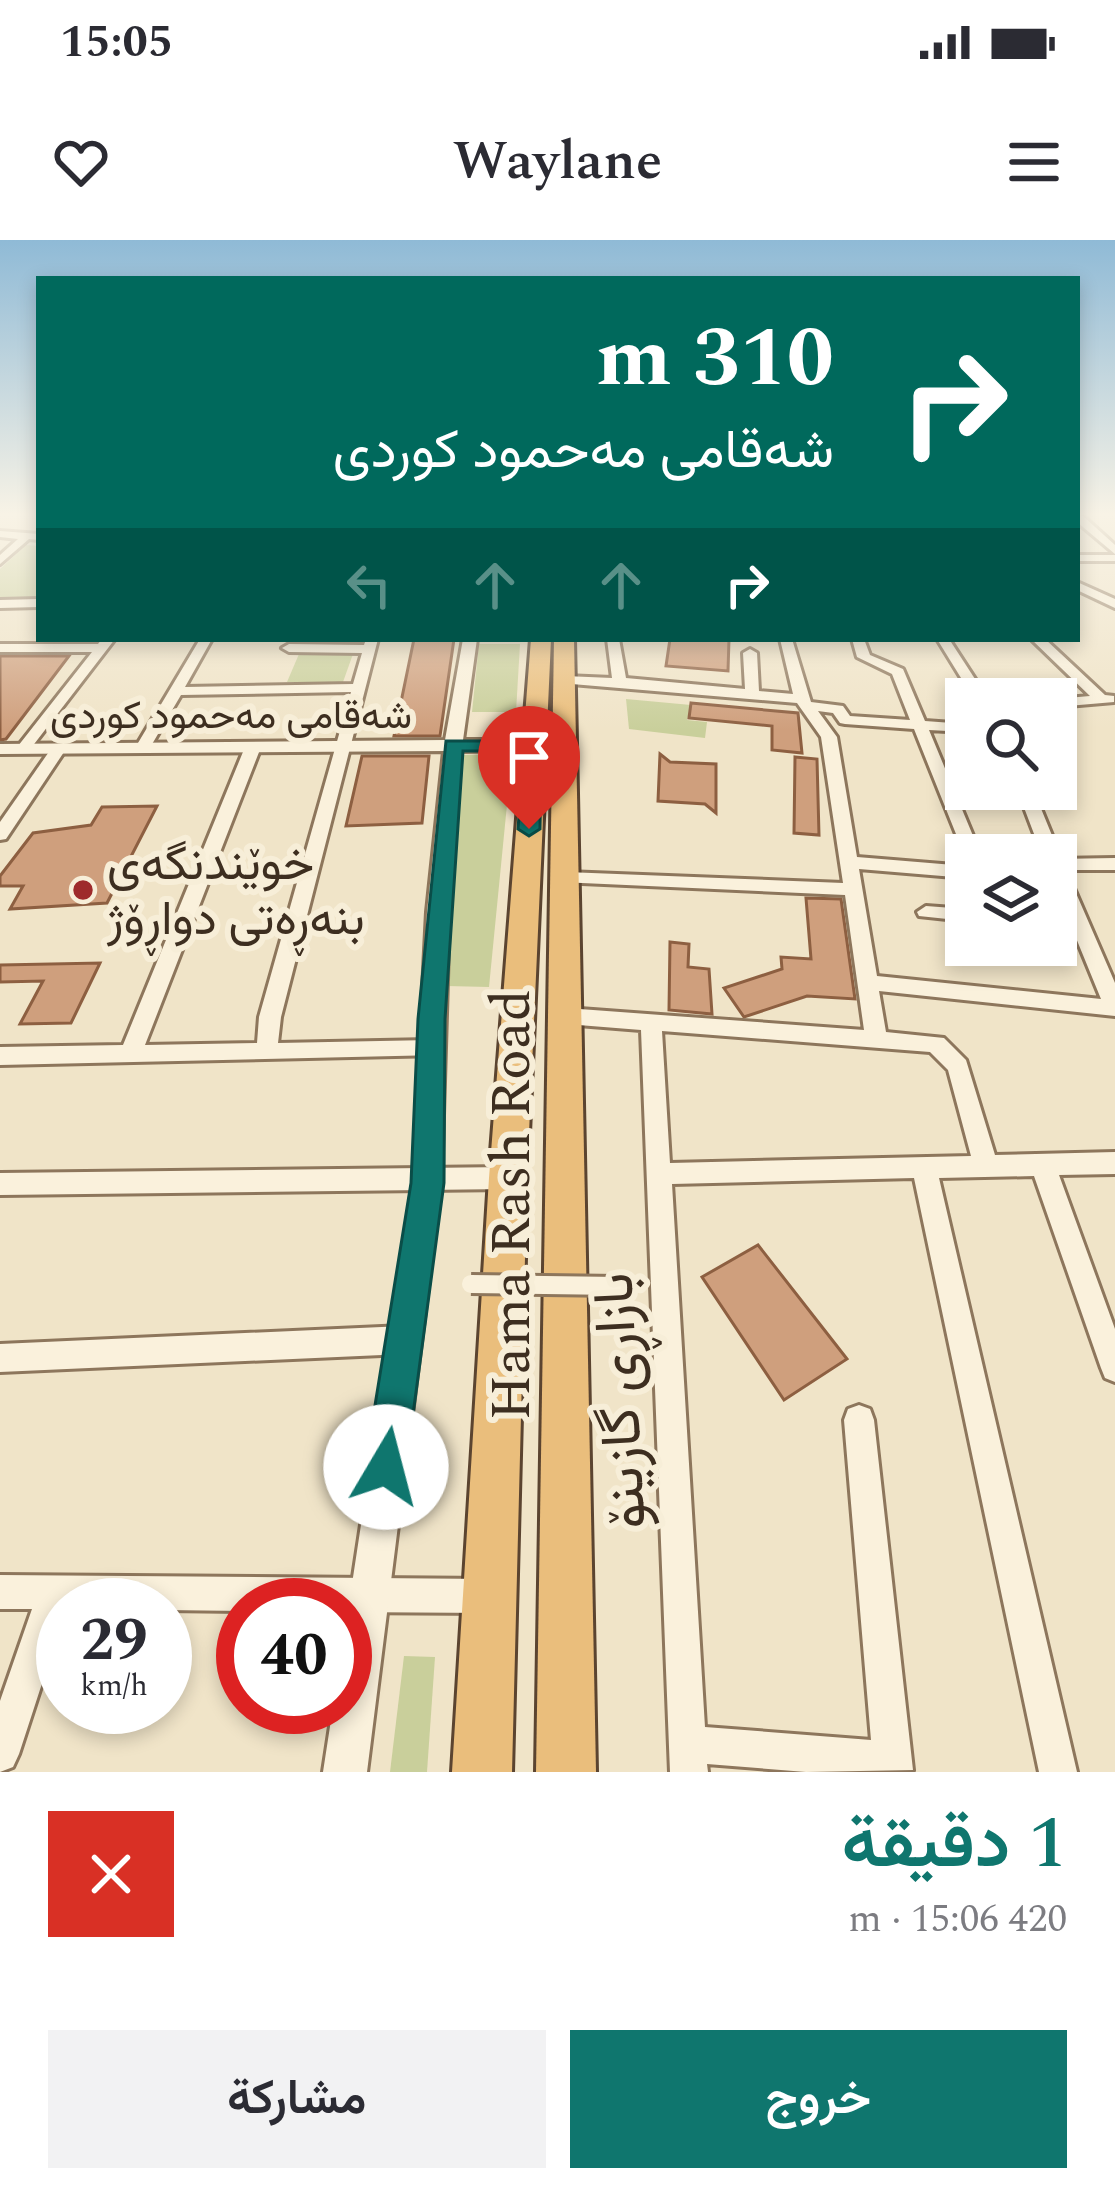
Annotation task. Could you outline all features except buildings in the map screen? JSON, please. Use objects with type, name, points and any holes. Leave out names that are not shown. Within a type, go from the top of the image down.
[{"type":"highway","name":"Hama Rash Road","points":[[482,1772],[508,1178],[541,642]]},
{"type":"highway","name":"Hama Rash Road","points":[[564,642],[566,1772]]},
{"type":"street","points":[[1080,587],[1115,604]]},
{"type":"street","points":[[0,604],[36,604]]},
{"type":"street","points":[[143,748],[204,642]]},
{"type":"street","points":[[369,1578],[428,1183],[431,1049],[453,746],[470,642]]},
{"type":"street","points":[[613,642],[620,682]]},
{"type":"street","points":[[787,642],[804,703],[829,737],[878,1042]]},
{"type":"street","points":[[859,642],[864,657],[898,672],[964,834]]},
{"type":"street","points":[[946,642],[969,678]]},
{"type":"street","points":[[1040,642],[1109,699]]},
{"type":"street","points":[[267,1049],[270,1017],[369,644],[291,643],[275,689]]},
{"type":"street","points":[[0,648],[105,644]]},
{"type":"street","points":[[23,749],[105,644]]},
{"type":"street","points":[[750,652],[752,694]]},
{"type":"street","points":[[565,680],[752,694],[838,709],[845,720]]},
{"type":"street","points":[[176,691],[356,688]]},
{"type":"street","points":[[1077,701],[1109,699]]},
{"type":"street","points":[[845,720],[945,728]]},
{"type":"street","points":[[829,737],[845,720]]},
{"type":"street","name":"شەقامی مەحمود کوردی","points":[[0,749],[534,745]]},
{"type":"street","points":[[131,1054],[253,747]]},
{"type":"street","points":[[0,835],[58,748]]},
{"type":"street","points":[[847,862],[945,870]]},
{"type":"street","points":[[1077,869],[1115,864]]},
{"type":"street","points":[[566,878],[850,889]]},
{"type":"street","points":[[926,912],[945,913]]},
{"type":"street","points":[[867,982],[1115,1008],[1077,917]]},
{"type":"street","points":[[566,1016],[936,1044],[951,1054],[986,1166]]},
{"type":"street","name":"بازاڕی گازینۆ","points":[[651,1024],[688,1758]]},
{"type":"street","points":[[0,1057],[431,1049]]},
{"type":"street","points":[[657,1174],[925,1172],[1115,1163]]},
{"type":"street","points":[[1042,1166],[1115,1368]]},
{"type":"street","points":[[925,1172],[1058,1772]]},
{"type":"street","points":[[0,1184],[428,1183],[508,1178]]},
{"type":"street","points":[[470,1284],[618,1286]]},
{"type":"street","points":[[0,1358],[404,1340]]},
{"type":"street","points":[[688,1758],[893,1766],[859,1420]]},
{"type":"street","points":[[0,1592],[36,1592]]},
{"type":"street","points":[[372,1594],[489,1596]]},
{"type":"street","points":[[0,1754],[36,1648]]},
{"type":"street","points":[[345,1772],[350,1734]]},
{"type":"green space","points":[[0,587],[36,587],[36,600],[0,600]]},
{"type":"green space","points":[[479,644],[520,644],[516,712],[472,712]]},
{"type":"green space","points":[[299,654],[353,654],[343,682],[287,682]]},
{"type":"green space","points":[[626,699],[691,705],[687,720],[707,722],[705,738],[629,729]]},
{"type":"green space","points":[[512,754],[489,987],[446,986],[463,755]]},
{"type":"green space","points":[[404,1656],[435,1657],[427,1772],[390,1772]]},
{"type":"place","name":"خوێندنگەی بنەڕەتی دواڕۆژ","points":[[83,890]]},
{"type":"route","points":[[386,1467],[428,1183],[431,1019],[453,746],[534,745],[529,829]]}]
